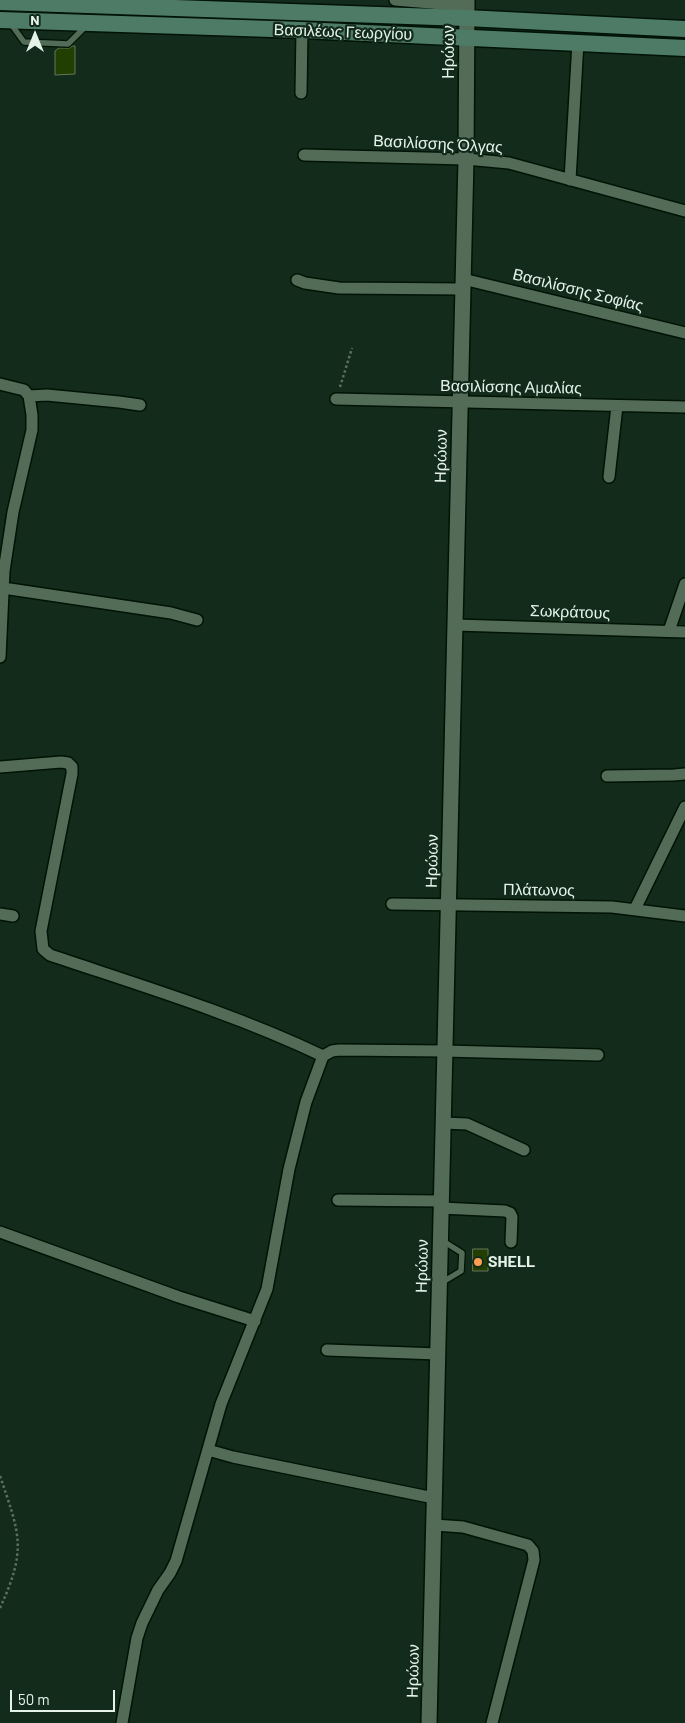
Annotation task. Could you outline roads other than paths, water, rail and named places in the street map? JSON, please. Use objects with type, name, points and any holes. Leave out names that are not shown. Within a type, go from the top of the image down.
[{"type":"main road","name":"Βασιλέως Γεωργίου","points":[[0,2],[466,8],[685,29]]},
{"type":"main road","name":"Βασιλέως Γεωργίου","points":[[4,20],[302,30],[685,48]]},
{"type":"street","points":[[395,0],[466,8]]},
{"type":"street","name":"Ηρώων","points":[[431,1722],[444,1050],[466,159],[466,8]]},
{"type":"street","points":[[301,93],[302,30]]},
{"type":"street","points":[[570,180],[578,42]]},
{"type":"street","name":"Βασιλίσσης Όλγας","points":[[304,155],[466,159],[509,163],[685,211]]},
{"type":"street","name":"Βασιλίσσης Σοφίας","points":[[297,280],[339,288],[463,284],[685,333]]},
{"type":"street","points":[[0,384],[24,390],[29,396],[32,415],[32,430],[13,512],[4,571],[0,657]]},
{"type":"street","points":[[29,396],[140,405]]},
{"type":"street","name":"Βασιλίσσης Αμαλίας","points":[[336,399],[685,407]]},
{"type":"street","points":[[609,477],[617,406]]},
{"type":"street","points":[[669,631],[685,584]]},
{"type":"street","points":[[4,588],[171,613],[197,620]]},
{"type":"street","name":"Σωκράτους","points":[[455,625],[685,632]]},
{"type":"street","points":[[0,767],[61,762],[68,763],[72,767],[41,931],[43,949],[50,955],[202,1006],[280,1036],[323,1056]]},
{"type":"street","points":[[607,776],[685,774]]},
{"type":"street","points":[[635,909],[685,807]]},
{"type":"street","name":"Πλάτωνος","points":[[392,904],[612,907],[685,916]]},
{"type":"street","points":[[0,914],[13,916]]},
{"type":"street","points":[[122,1723],[137,1638],[142,1623],[158,1590],[176,1561],[222,1404],[268,1290],[280,1209],[295,1144],[306,1102],[323,1056],[332,1051],[339,1050],[444,1050],[598,1055]]},
{"type":"street","points":[[443,1122],[467,1124],[524,1150]]},
{"type":"street","points":[[338,1200],[441,1205],[505,1211],[510,1213],[512,1217],[511,1242]]},
{"type":"street","points":[[0,1232],[179,1297],[255,1321]]},
{"type":"street","points":[[327,1350],[438,1354]]},
{"type":"street","points":[[208,1450],[233,1457],[434,1498]]},
{"type":"street","points":[[434,1525],[463,1527],[528,1545],[533,1550],[534,1560],[492,1723]]},
{"type":"lane","points":[[4,20],[24,42],[68,44],[89,22]]},
{"type":"lane","points":[[439,1284],[461,1271],[462,1262],[462,1253],[440,1240]]},
{"type":"place","name":"SHELL","points":[[478,1262]]}]
